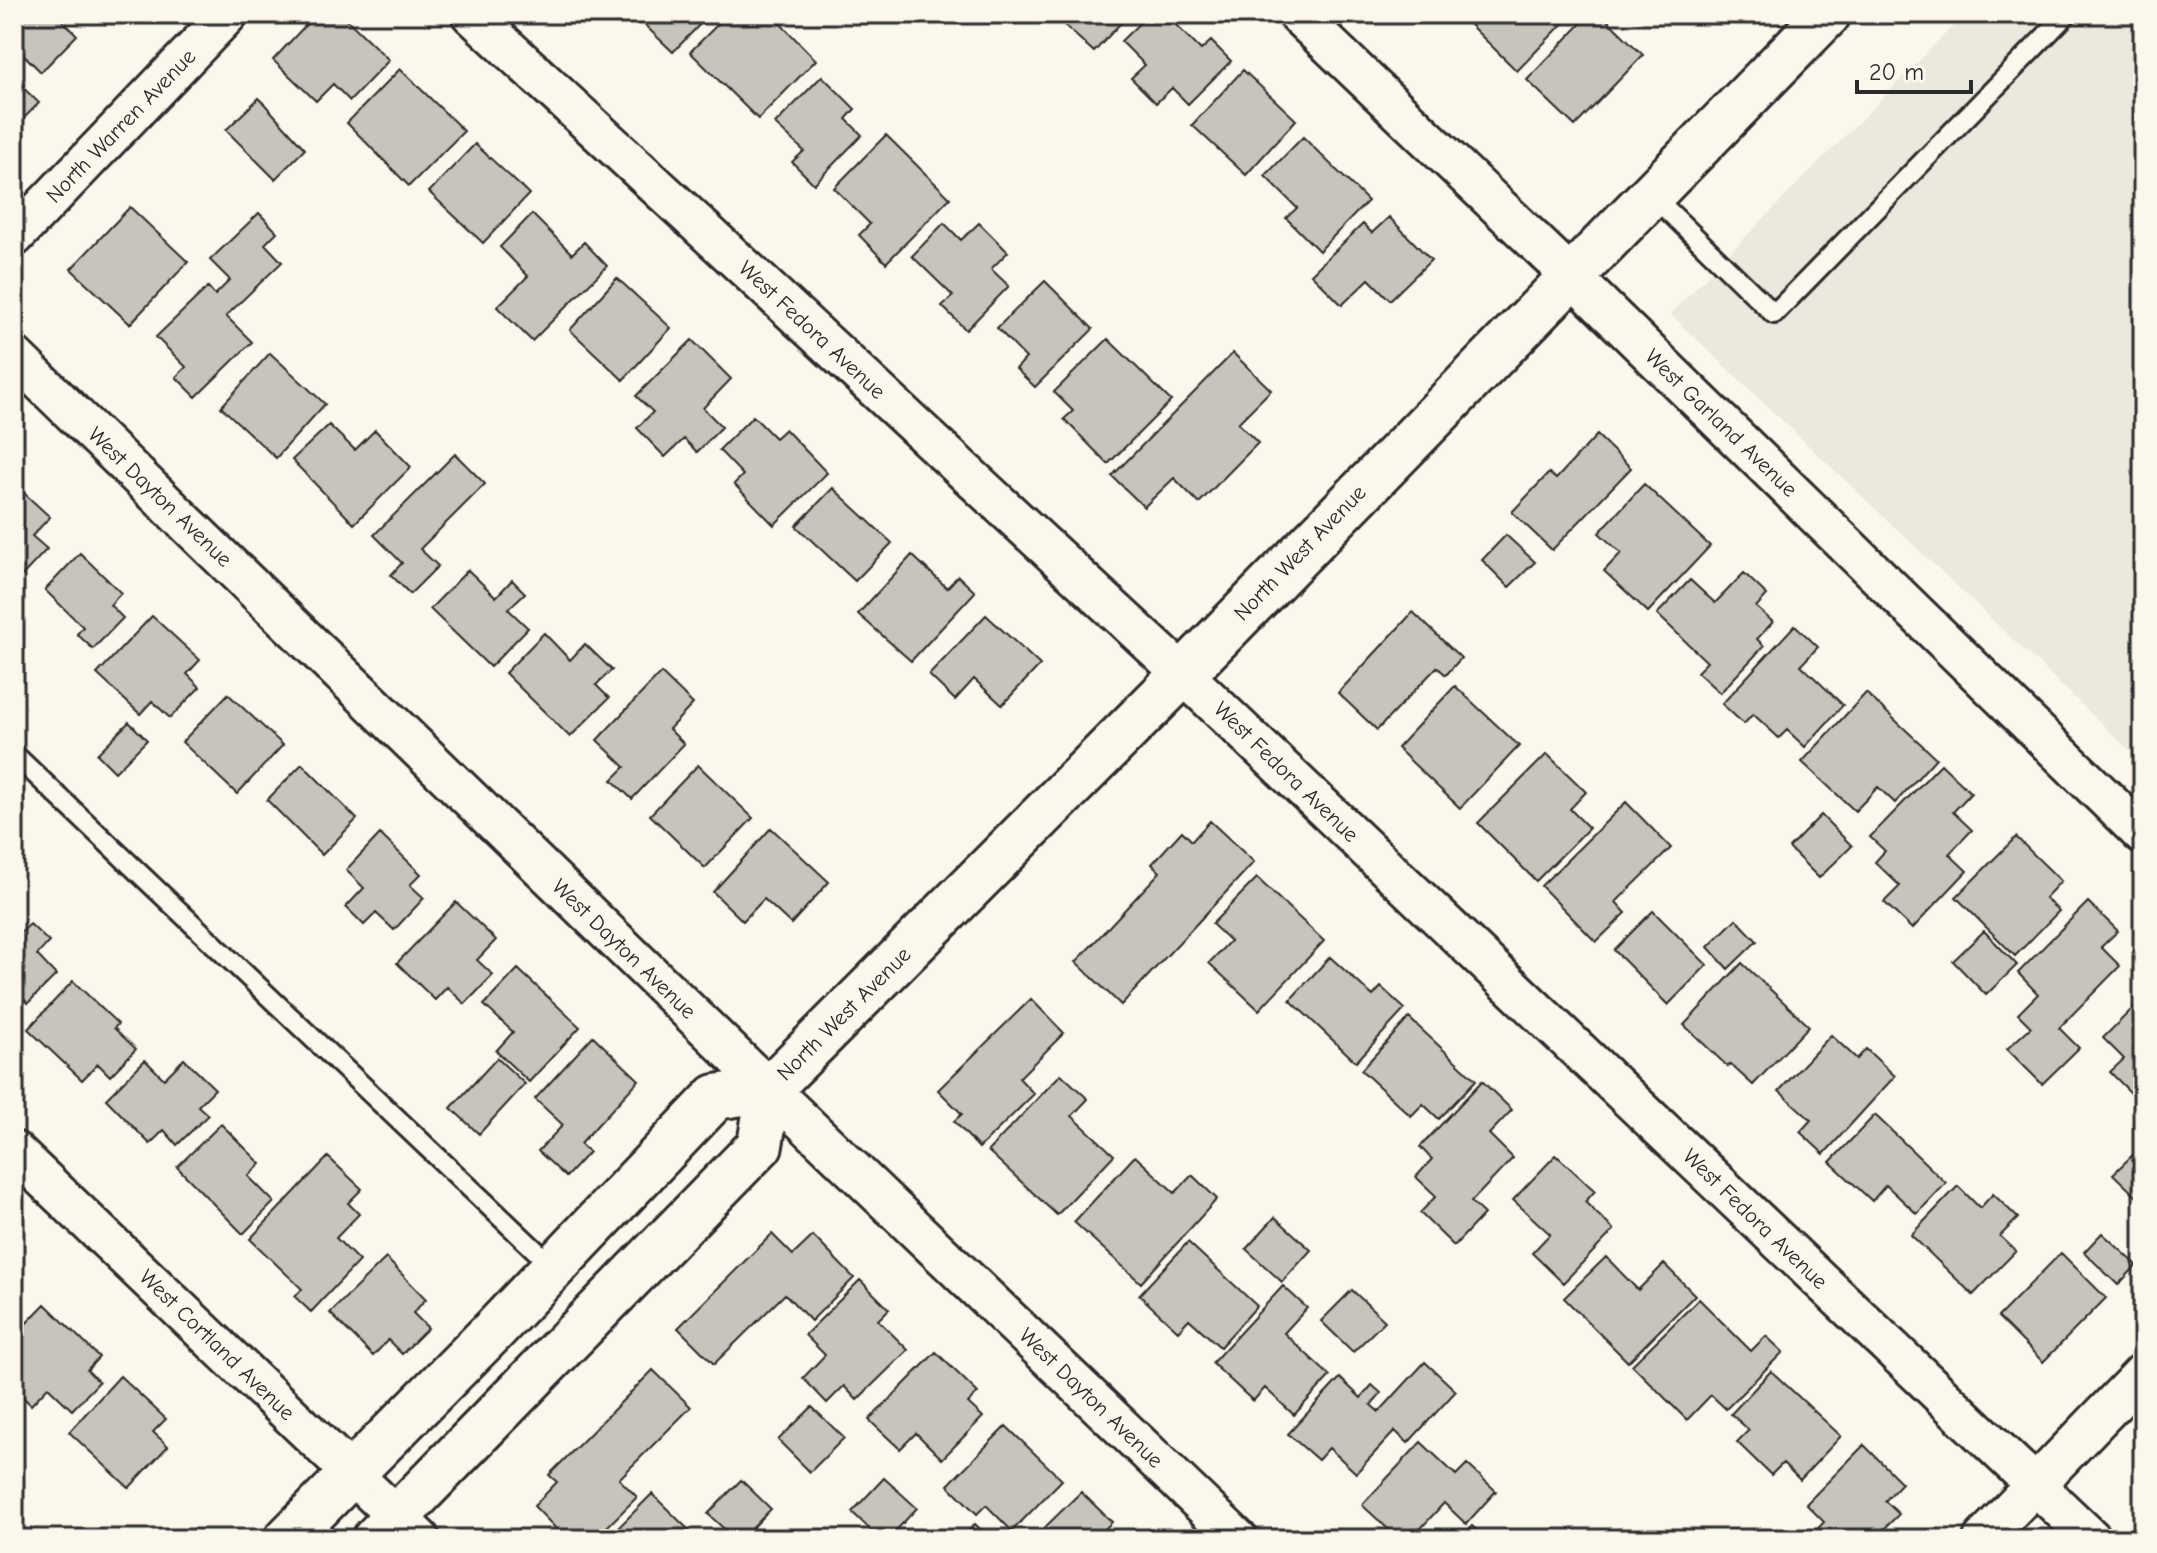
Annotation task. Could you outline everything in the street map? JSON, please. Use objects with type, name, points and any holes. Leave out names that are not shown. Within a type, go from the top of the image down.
[{"type":"main road","name":"North West Avenue","points":[[397,1531],[760,1145],[769,1089],[1183,674],[1828,14]]},
{"type":"main road","name":"North West Avenue","points":[[287,1539],[554,1268],[716,1097],[769,1089]]},
{"type":"street","name":"North Warren Avenue","points":[[14,237],[228,14]]},
{"type":"street","name":"West Fedora Avenue","points":[[471,14],[1183,674],[2092,1539]]},
{"type":"street","name":"West Garland Avenue","points":[[1297,14],[1571,276],[2143,835]]},
{"type":"street","name":"West Dayton Avenue","points":[[14,356],[1238,1539]]},
{"type":"street","name":"West Cortland Avenue","points":[[14,1151],[351,1474],[397,1531]]},
{"type":"street","points":[[1983,1539],[2143,1373]]},
{"type":"lane","points":[[1651,194],[1774,314],[2067,14]]},
{"type":"lane","points":[[14,754],[554,1268]]},
{"type":"shaded area","points":[[1965,14],[2143,14],[2143,763],[1670,314]]},
{"type":"building","points":[[15,14],[56,14],[77,35],[41,72],[14,45]]},
{"type":"building","points":[[316,14],[341,14],[389,60],[350,101],[333,84],[316,101],[273,60]]},
{"type":"building","points":[[633,14],[710,14],[673,52]]},
{"type":"building","points":[[728,14],[771,14],[816,60],[758,119],[690,52]]},
{"type":"building","points":[[1069,14],[1129,14],[1094,52],[1061,22]]},
{"type":"building","points":[[1149,14],[1165,14],[1201,50],[1211,41],[1231,61],[1188,104],[1172,88],[1156,103],[1131,78],[1145,65],[1121,41]]},
{"type":"building","points":[[1459,14],[1572,14],[1517,71]]},
{"type":"building","points":[[1590,14],[1601,14],[1643,55],[1575,126],[1527,80]]},
{"type":"building","points":[[400,69],[464,131],[409,186],[347,123]]},
{"type":"building","points":[[1243,70],[1296,120],[1246,175],[1192,125]]},
{"type":"building","points":[[822,76],[855,109],[846,119],[862,135],[814,184],[792,162],[804,151],[775,124]]},
{"type":"building","points":[[14,79],[39,103],[14,128]]},
{"type":"building","points":[[259,98],[305,149],[275,179],[226,130]]},
{"type":"building","points":[[886,135],[950,198],[886,263],[859,235],[870,224],[834,188]]},
{"type":"building","points":[[1303,137],[1368,201],[1319,251],[1286,218],[1297,208],[1265,176]]},
{"type":"building","points":[[475,144],[529,194],[483,243],[429,192]]},
{"type":"building","points":[[130,207],[188,262],[130,324],[71,269]]},
{"type":"building","points":[[259,213],[277,232],[265,244],[282,262],[226,316],[252,342],[196,397],[176,377],[186,367],[156,337],[208,287],[215,295],[230,280],[210,260]]},
{"type":"building","points":[[532,214],[572,254],[584,242],[607,266],[532,341],[497,307],[528,276],[500,247]]},
{"type":"building","points":[[1389,217],[1431,260],[1390,300],[1369,279],[1342,305],[1311,274],[1363,224],[1372,233]]},
{"type":"building","points":[[944,223],[961,240],[979,223],[1008,252],[991,269],[1009,286],[966,330],[942,306],[953,296],[912,256]]},
{"type":"building","points":[[617,278],[671,328],[623,380],[570,330]]},
{"type":"building","points":[[1045,281],[1093,329],[1035,387],[1016,369],[1026,358],[997,328]]},
{"type":"building","points":[[1108,339],[1171,401],[1108,464],[1064,419],[1073,411],[1054,392]]},
{"type":"building","points":[[692,340],[731,379],[703,408],[722,427],[697,452],[684,439],[665,457],[637,428],[653,412],[636,396]]},
{"type":"building","points":[[270,353],[325,404],[276,458],[221,407]]},
{"type":"building","points":[[1233,353],[1271,390],[1238,423],[1258,443],[1199,503],[1174,478],[1144,507],[1112,476]]},
{"type":"building","points":[[753,416],[775,438],[785,429],[827,473],[774,525],[734,484],[743,475],[719,450]]},
{"type":"building","points":[[329,425],[355,450],[375,430],[411,467],[354,524],[292,460]]},
{"type":"building","points":[[1597,435],[1631,468],[1552,550],[1512,512],[1549,473],[1556,479]]},
{"type":"building","points":[[455,454],[485,484],[420,549],[438,566],[410,594],[391,575],[402,563],[374,535]]},
{"type":"building","points":[[14,484],[50,517],[32,536],[47,549],[18,580],[14,577]]},
{"type":"building","points":[[1644,484],[1710,546],[1648,612],[1604,571],[1621,553],[1599,533]]},
{"type":"building","points":[[833,488],[892,543],[855,581],[796,526]]},
{"type":"building","points":[[1506,535],[1535,562],[1509,587],[1482,560]]},
{"type":"building","points":[[80,553],[121,593],[110,605],[123,618],[93,649],[77,634],[83,627],[45,590]]},
{"type":"building","points":[[912,555],[947,588],[958,576],[975,592],[911,661],[858,614]]},
{"type":"building","points":[[468,570],[496,597],[512,580],[525,593],[508,609],[528,628],[490,667],[430,609]]},
{"type":"building","points":[[1744,573],[1767,595],[1756,607],[1773,622],[1757,639],[1764,646],[1720,693],[1697,672],[1707,662],[1657,614],[1690,580],[1715,603]]},
{"type":"building","points":[[1413,612],[1461,658],[1446,675],[1437,667],[1377,730],[1338,693]]},
{"type":"building","points":[[986,615],[1040,665],[1002,705],[974,679],[955,700],[929,675]]},
{"type":"building","points":[[152,616],[200,660],[187,674],[200,687],[170,718],[152,701],[140,714],[97,674]]},
{"type":"building","points":[[1795,625],[1818,647],[1801,665],[1843,705],[1805,747],[1787,730],[1779,738],[1753,714],[1744,724],[1722,704]]},
{"type":"building","points":[[544,633],[570,660],[585,644],[612,670],[596,685],[609,698],[570,737],[505,673]]},
{"type":"building","points":[[661,673],[693,704],[669,729],[684,744],[632,799],[612,780],[625,767],[597,740]]},
{"type":"building","points":[[1455,686],[1519,746],[1460,808],[1397,748]]},
{"type":"building","points":[[1866,693],[1936,758],[1895,803],[1878,787],[1855,811],[1802,762]]},
{"type":"building","points":[[228,694],[283,745],[237,794],[182,742]]},
{"type":"building","points":[[129,722],[147,740],[115,772],[97,754]]},
{"type":"building","points":[[1547,754],[1586,792],[1570,809],[1589,828],[1536,881],[1478,823]]},
{"type":"building","points":[[302,764],[357,819],[322,855],[267,800]]},
{"type":"building","points":[[1941,764],[1971,793],[1953,812],[1972,830],[1949,854],[1967,871],[1912,929],[1884,902],[1900,886],[1875,862],[1885,851],[1870,837]]},
{"type":"building","points":[[698,765],[753,818],[705,868],[650,815]]},
{"type":"building","points":[[1626,802],[1671,848],[1616,902],[1626,913],[1596,942],[1541,886]]},
{"type":"building","points":[[1821,815],[1852,846],[1819,878],[1789,848]]},
{"type":"building","points":[[1210,821],[1254,862],[1121,1005],[1076,962],[1160,872],[1152,864],[1182,831],[1192,841]]},
{"type":"building","points":[[771,828],[829,882],[791,924],[764,899],[743,921],[713,892]]},
{"type":"building","points":[[380,834],[421,874],[410,885],[424,898],[394,930],[376,913],[364,925],[346,907],[364,888],[346,870]]},
{"type":"building","points":[[2016,837],[2061,881],[2045,898],[2059,911],[2015,956],[1956,897]]},
{"type":"building","points":[[1257,878],[1324,941],[1259,1010],[1209,963],[1230,941],[1212,924]]},
{"type":"building","points":[[456,902],[496,940],[477,960],[493,975],[465,1004],[447,987],[435,1000],[397,963]]},
{"type":"building","points":[[2088,902],[2118,931],[2101,947],[2120,966],[2059,1028],[2079,1048],[2042,1084],[2007,1049],[2031,1027],[2018,1014],[2038,994],[2018,973]]},
{"type":"building","points":[[1653,911],[1707,965],[1668,1005],[1614,950]]},
{"type":"building","points":[[1736,919],[1757,941],[1728,969],[1708,947]]},
{"type":"building","points":[[30,924],[49,942],[37,955],[56,975],[28,1003],[14,990],[14,935],[16,937]]},
{"type":"building","points":[[1984,931],[2017,965],[1986,995],[1953,961]]},
{"type":"building","points":[[1330,957],[1373,996],[1381,987],[1405,1009],[1356,1062],[1290,1000]]},
{"type":"building","points":[[1742,963],[1809,1026],[1753,1085],[1730,1064],[1728,1067],[1684,1025]]},
{"type":"building","points":[[518,969],[580,1027],[529,1082],[496,1051],[513,1032],[484,1005]]},
{"type":"building","points":[[73,981],[118,1024],[114,1028],[136,1049],[110,1076],[98,1064],[82,1080],[28,1029]]},
{"type":"building","points":[[2143,998],[2143,1105],[2110,1072],[2124,1059],[2103,1038]]},
{"type":"building","points":[[1031,999],[1064,1033],[1019,1078],[1034,1094],[979,1148],[954,1121],[962,1114],[938,1090]]},
{"type":"building","points":[[1409,1018],[1476,1080],[1439,1119],[1423,1104],[1411,1116],[1361,1070]]},
{"type":"building","points":[[1831,1035],[1857,1059],[1866,1049],[1895,1076],[1824,1154],[1800,1132],[1811,1120],[1779,1091]]},
{"type":"building","points":[[593,1036],[639,1080],[580,1144],[589,1152],[566,1177],[538,1151],[563,1125],[535,1099]]},
{"type":"building","points":[[497,1058],[525,1084],[479,1134],[451,1108]]},
{"type":"building","points":[[184,1059],[215,1089],[198,1106],[208,1115],[177,1145],[164,1130],[150,1144],[106,1099],[145,1060],[164,1079]]},
{"type":"building","points":[[1061,1074],[1088,1099],[1072,1116],[1114,1155],[1057,1215],[988,1151]]},
{"type":"building","points":[[1482,1081],[1512,1110],[1489,1134],[1513,1158],[1471,1202],[1484,1214],[1454,1246],[1420,1213],[1436,1196],[1416,1177],[1432,1159],[1420,1147]]},
{"type":"building","points":[[1875,1115],[1946,1183],[1917,1214],[1886,1185],[1872,1201],[1830,1162]]},
{"type":"building","points":[[221,1124],[261,1164],[248,1176],[274,1202],[243,1234],[177,1167]]},
{"type":"building","points":[[2141,1147],[2143,1149],[2143,1203],[2113,1174]]},
{"type":"building","points":[[1556,1155],[1595,1191],[1585,1202],[1614,1230],[1563,1283],[1532,1253],[1550,1234],[1513,1200]]},
{"type":"building","points":[[1135,1156],[1175,1193],[1192,1175],[1217,1199],[1141,1283],[1074,1222]]},
{"type":"building","points":[[328,1157],[362,1189],[348,1203],[359,1214],[336,1238],[359,1261],[311,1312],[295,1297],[302,1289],[250,1239]]},
{"type":"building","points":[[1958,1186],[1980,1208],[1993,1194],[2018,1218],[2000,1236],[2016,1251],[1973,1295],[1911,1235]]},
{"type":"building","points":[[1275,1217],[1311,1250],[1282,1282],[1246,1249]]},
{"type":"building","points":[[2102,1233],[2137,1265],[2118,1285],[2084,1252]]},
{"type":"building","points":[[772,1234],[793,1255],[813,1236],[854,1278],[811,1321],[785,1294],[714,1364],[678,1328]]},
{"type":"building","points":[[1188,1242],[1257,1306],[1220,1347],[1189,1319],[1178,1331],[1139,1295]]},
{"type":"building","points":[[2061,1253],[2106,1298],[2043,1362],[1998,1317]]},
{"type":"building","points":[[1606,1257],[1638,1290],[1664,1264],[1695,1295],[1628,1362],[1564,1298]]},
{"type":"building","points":[[386,1258],[426,1299],[413,1313],[428,1328],[402,1354],[388,1340],[373,1356],[330,1313]]},
{"type":"building","points":[[860,1280],[889,1309],[878,1320],[908,1350],[857,1400],[844,1386],[827,1403],[803,1378],[825,1355],[805,1335]]},
{"type":"building","points":[[1283,1286],[1307,1308],[1284,1333],[1330,1376],[1294,1415],[1265,1388],[1253,1401],[1212,1363]]},
{"type":"building","points":[[1352,1290],[1385,1321],[1353,1352],[1321,1321]]},
{"type":"building","points":[[1699,1299],[1751,1351],[1766,1336],[1783,1352],[1726,1409],[1711,1395],[1687,1420],[1632,1365]]},
{"type":"building","points":[[45,1304],[99,1357],[87,1370],[99,1382],[72,1410],[48,1387],[31,1405],[14,1388],[14,1336]]},
{"type":"building","points":[[936,1352],[978,1393],[968,1403],[983,1417],[942,1459],[916,1433],[900,1449],[869,1420]]},
{"type":"building","points":[[1425,1362],[1456,1391],[1408,1443],[1395,1431],[1356,1473],[1329,1448],[1318,1460],[1288,1434],[1340,1378],[1361,1398],[1372,1385],[1381,1393],[1371,1405],[1379,1412]]},
{"type":"building","points":[[653,1370],[691,1407],[619,1479],[637,1497],[595,1539],[566,1539],[534,1506],[557,1482],[549,1475]]},
{"type":"building","points":[[1771,1371],[1841,1436],[1800,1480],[1783,1463],[1771,1475],[1737,1442],[1749,1430],[1731,1414]]},
{"type":"building","points":[[120,1376],[166,1419],[153,1432],[168,1446],[129,1488],[69,1432]]},
{"type":"building","points":[[812,1407],[844,1438],[810,1472],[778,1440]]},
{"type":"building","points":[[1006,1426],[1062,1480],[1012,1531],[986,1505],[977,1514],[948,1485]]},
{"type":"building","points":[[1421,1442],[1456,1475],[1467,1464],[1496,1491],[1466,1524],[1444,1503],[1411,1539],[1399,1539],[1362,1505]]},
{"type":"building","points":[[1864,1445],[1902,1483],[1885,1501],[1899,1514],[1874,1539],[1808,1539],[1824,1522],[1806,1504]]},
{"type":"building","points":[[884,1478],[917,1508],[888,1539],[880,1539],[852,1512]]},
{"type":"building","points":[[741,1480],[771,1509],[742,1539],[735,1539],[708,1514]]},
{"type":"building","points":[[1081,1492],[1112,1522],[1095,1539],[1033,1539]]},
{"type":"building","points":[[652,1494],[698,1539],[607,1539]]},
{"type":"building","points":[[975,1524],[991,1539],[961,1539]]},
{"type":"building","points":[[1472,1526],[1486,1539],[1460,1539]]}]
